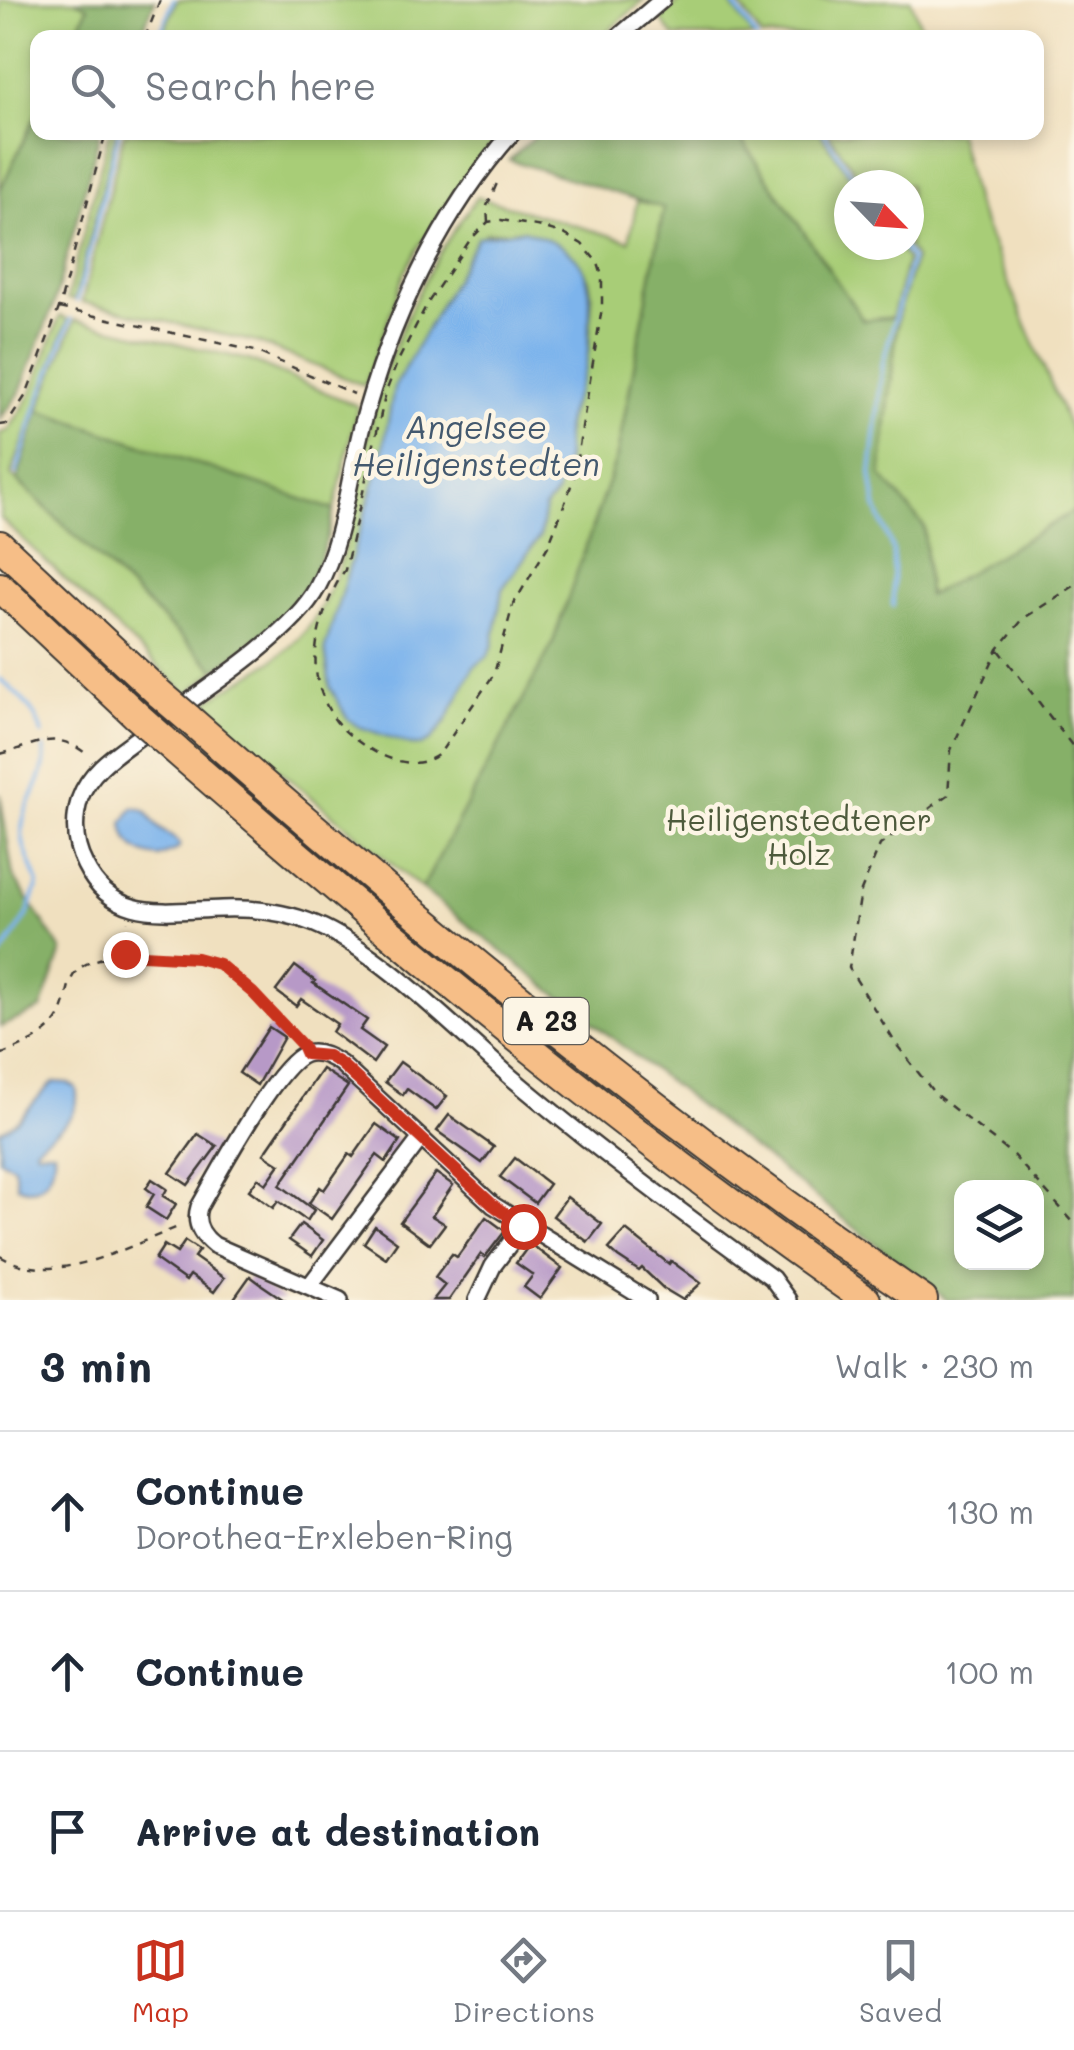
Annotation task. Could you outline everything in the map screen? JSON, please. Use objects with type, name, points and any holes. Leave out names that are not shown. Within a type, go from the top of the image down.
[{"type":"highway","name":"A 23","points":[[0,545],[160,694],[193,705],[456,950],[648,1102],[923,1300]]},
{"type":"highway","name":"A 23","points":[[0,587],[136,715],[439,974],[630,1126],[866,1300]]},
{"type":"street","points":[[627,30],[662,0]]},
{"type":"street","points":[[506,140],[450,219],[418,274],[369,400],[334,548],[316,590],[280,632],[193,705],[107,761],[80,798],[76,844],[86,870],[100,890],[128,906],[158,912],[223,908],[261,911],[301,919],[340,937],[405,986],[596,1146],[772,1278],[788,1300]]},
{"type":"street","points":[[340,1300],[214,1245],[202,1234],[197,1220],[198,1207],[270,1090],[291,1064],[306,1054],[328,1056],[341,1064],[493,1205],[646,1300]]},
{"type":"street","points":[[310,1285],[421,1138]]},
{"type":"street","points":[[477,1300],[493,1266],[523,1226]]},
{"type":"path","points":[[148,30],[160,0]]},
{"type":"path","points":[[0,425],[7,424],[26,395],[59,308],[104,140]]},
{"type":"path","points":[[488,222],[502,220],[564,234],[592,254],[602,276],[597,340],[574,476],[548,546],[513,606],[494,674],[440,753],[430,762],[411,764],[375,750],[342,728],[322,696],[317,680],[316,647],[344,570],[386,392],[397,363],[427,304],[470,240],[488,222],[487,206],[498,181]]},
{"type":"path","points":[[59,308],[256,351],[369,400]]},
{"type":"path","points":[[1074,586],[1024,618],[998,649],[951,750],[948,795],[880,845],[860,890],[849,968],[896,1044],[935,1094],[1013,1155],[1074,1224]]},
{"type":"path","points":[[998,649],[1074,748]]},
{"type":"path","points":[[0,754],[55,738],[107,761]]},
{"type":"path","points":[[125,954],[128,906]]},
{"type":"path","points":[[0,1055],[53,1028],[71,978],[81,966],[125,954],[197,958],[227,969],[266,1006],[306,1054]]},
{"type":"path","points":[[0,1256],[28,1268],[67,1267],[197,1220]]},
{"type":"green space","points":[[0,0],[75,0],[88,7],[77,30],[30,30],[30,128],[0,190]]},
{"type":"green space","points":[[75,0],[155,0],[143,30],[78,30],[88,7]]},
{"type":"green space","points":[[177,0],[644,0],[609,30],[165,30]]},
{"type":"green space","points":[[681,0],[728,0],[749,30],[669,30],[660,18]]},
{"type":"green space","points":[[736,0],[911,0],[922,30],[757,30]]},
{"type":"green space","points":[[30,128],[30,140],[98,140],[54,304],[19,394],[0,419],[0,190]]},
{"type":"green space","points":[[107,140],[114,140],[74,300],[67,299]]},
{"type":"green space","points":[[122,140],[495,140],[420,245],[404,274],[365,386],[259,343],[82,302]]},
{"type":"green space","name":"Heiligenstedtener Holz","points":[[531,140],[742,140],[863,320],[898,317],[881,475],[924,526],[928,596],[1074,511],[1074,1300],[947,1300],[422,889],[552,645],[617,456],[664,208],[509,160]]},
{"type":"green space","points":[[742,140],[825,140],[846,170],[834,170],[834,260],[907,260],[892,318],[863,320]]},
{"type":"green space","points":[[833,140],[960,140],[975,203],[1074,439],[1074,511],[928,597],[924,527],[881,476],[898,317],[914,260],[924,260],[924,170],[854,170]]},
{"type":"green space","points":[[477,197],[629,241],[637,201],[664,207],[617,456],[552,645],[422,889],[201,705],[284,652],[307,629],[323,604],[344,549],[369,430],[394,347],[417,295]],"holes":[[[523,230],[581,264],[592,295],[589,349],[566,424],[566,460],[552,500],[545,507],[540,536],[502,589],[493,645],[487,657],[473,668],[446,721],[431,740],[411,745],[330,687],[325,648],[388,430],[485,233]]]},
{"type":"green space","points":[[60,316],[68,319],[11,475],[216,670],[187,694],[0,518],[0,433],[8,431],[30,396]]},
{"type":"green space","points":[[75,320],[249,360],[358,406],[334,510],[39,410]]},
{"type":"green space","points":[[39,410],[334,510],[307,586],[279,620],[216,670],[17,480]]},
{"type":"green space","points":[[0,793],[13,876],[62,951],[41,1009],[0,1027]]},
{"type":"water","name":"Angelsee Heiligenstedten","points":[[523,230],[571,253],[586,275],[589,289],[587,360],[566,424],[565,463],[557,493],[545,507],[540,536],[502,589],[493,645],[487,657],[473,668],[446,721],[431,740],[411,745],[357,726],[347,718],[330,687],[325,648],[381,460],[394,388],[478,237]]},
{"type":"water","points":[[133,808],[146,812],[155,825],[180,844],[178,849],[159,857],[134,847],[123,823]]},
{"type":"water","points":[[54,1082],[76,1088],[75,1109],[65,1124],[35,1148],[54,1151],[54,1159],[45,1181],[26,1189],[17,1186],[14,1166],[0,1160],[0,1131],[15,1122]]},
{"type":"building","points":[[295,966],[367,1020],[360,1030],[384,1047],[373,1063],[332,1032],[337,1024],[301,999],[296,1006],[276,991]]},
{"type":"building","points":[[269,1027],[284,1037],[257,1085],[239,1073]]},
{"type":"building","points":[[400,1062],[447,1096],[436,1110],[407,1089],[403,1095],[385,1082]]},
{"type":"building","points":[[322,1069],[348,1086],[280,1185],[314,1210],[307,1221],[278,1201],[273,1208],[249,1190],[258,1178],[266,1184],[280,1164],[264,1154]]},
{"type":"building","points":[[449,1115],[494,1147],[482,1163],[437,1131]]},
{"type":"building","points":[[376,1124],[400,1141],[386,1162],[377,1155],[332,1219],[309,1203],[320,1187],[324,1190],[349,1154],[353,1157]]},
{"type":"building","points":[[198,1134],[217,1146],[188,1185],[170,1173]]},
{"type":"building","points":[[515,1158],[549,1184],[535,1203],[500,1177]]},
{"type":"building","points":[[436,1173],[453,1185],[432,1216],[445,1224],[430,1244],[400,1222]]},
{"type":"building","points":[[152,1179],[167,1189],[163,1196],[176,1204],[166,1220],[146,1207],[154,1194],[146,1188]]},
{"type":"building","points":[[567,1197],[602,1224],[588,1242],[553,1216]]},
{"type":"building","points":[[486,1217],[505,1231],[485,1257],[481,1254],[449,1300],[433,1300],[445,1285],[435,1277],[452,1254],[457,1257]]},
{"type":"building","points":[[301,1224],[323,1240],[312,1256],[289,1240]]},
{"type":"building","points":[[375,1226],[397,1242],[386,1258],[364,1243]]},
{"type":"building","points":[[626,1230],[701,1283],[683,1300],[642,1268],[639,1271],[618,1257],[609,1249]]},
{"type":"building","points":[[185,1241],[199,1250],[194,1257],[224,1278],[214,1292],[190,1275],[186,1281],[155,1259],[164,1245],[177,1253]]},
{"type":"building","points":[[530,1244],[562,1268],[540,1299],[524,1287],[533,1275],[516,1263]]},
{"type":"building","points":[[250,1276],[262,1285],[284,1300],[233,1300]]},
{"type":"waterway","points":[[162,30],[173,0]]},
{"type":"waterway","points":[[731,0],[752,30]]},
{"type":"waterway","points":[[77,301],[117,140]]},
{"type":"waterway","points":[[828,140],[849,170]]},
{"type":"waterway","points":[[893,606],[893,551],[876,507],[871,473],[883,362],[911,260]]},
{"type":"waterway","points":[[16,473],[71,319]]},
{"type":"waterway","points":[[0,679],[31,710],[42,734]]},
{"type":"waterway","points":[[0,957],[27,916],[38,884],[22,832],[26,810],[43,770],[44,749]]},
{"type":"route","points":[[125,954],[197,958],[227,969],[302,1045],[306,1054],[328,1056],[341,1064],[493,1205],[523,1226]]}]
